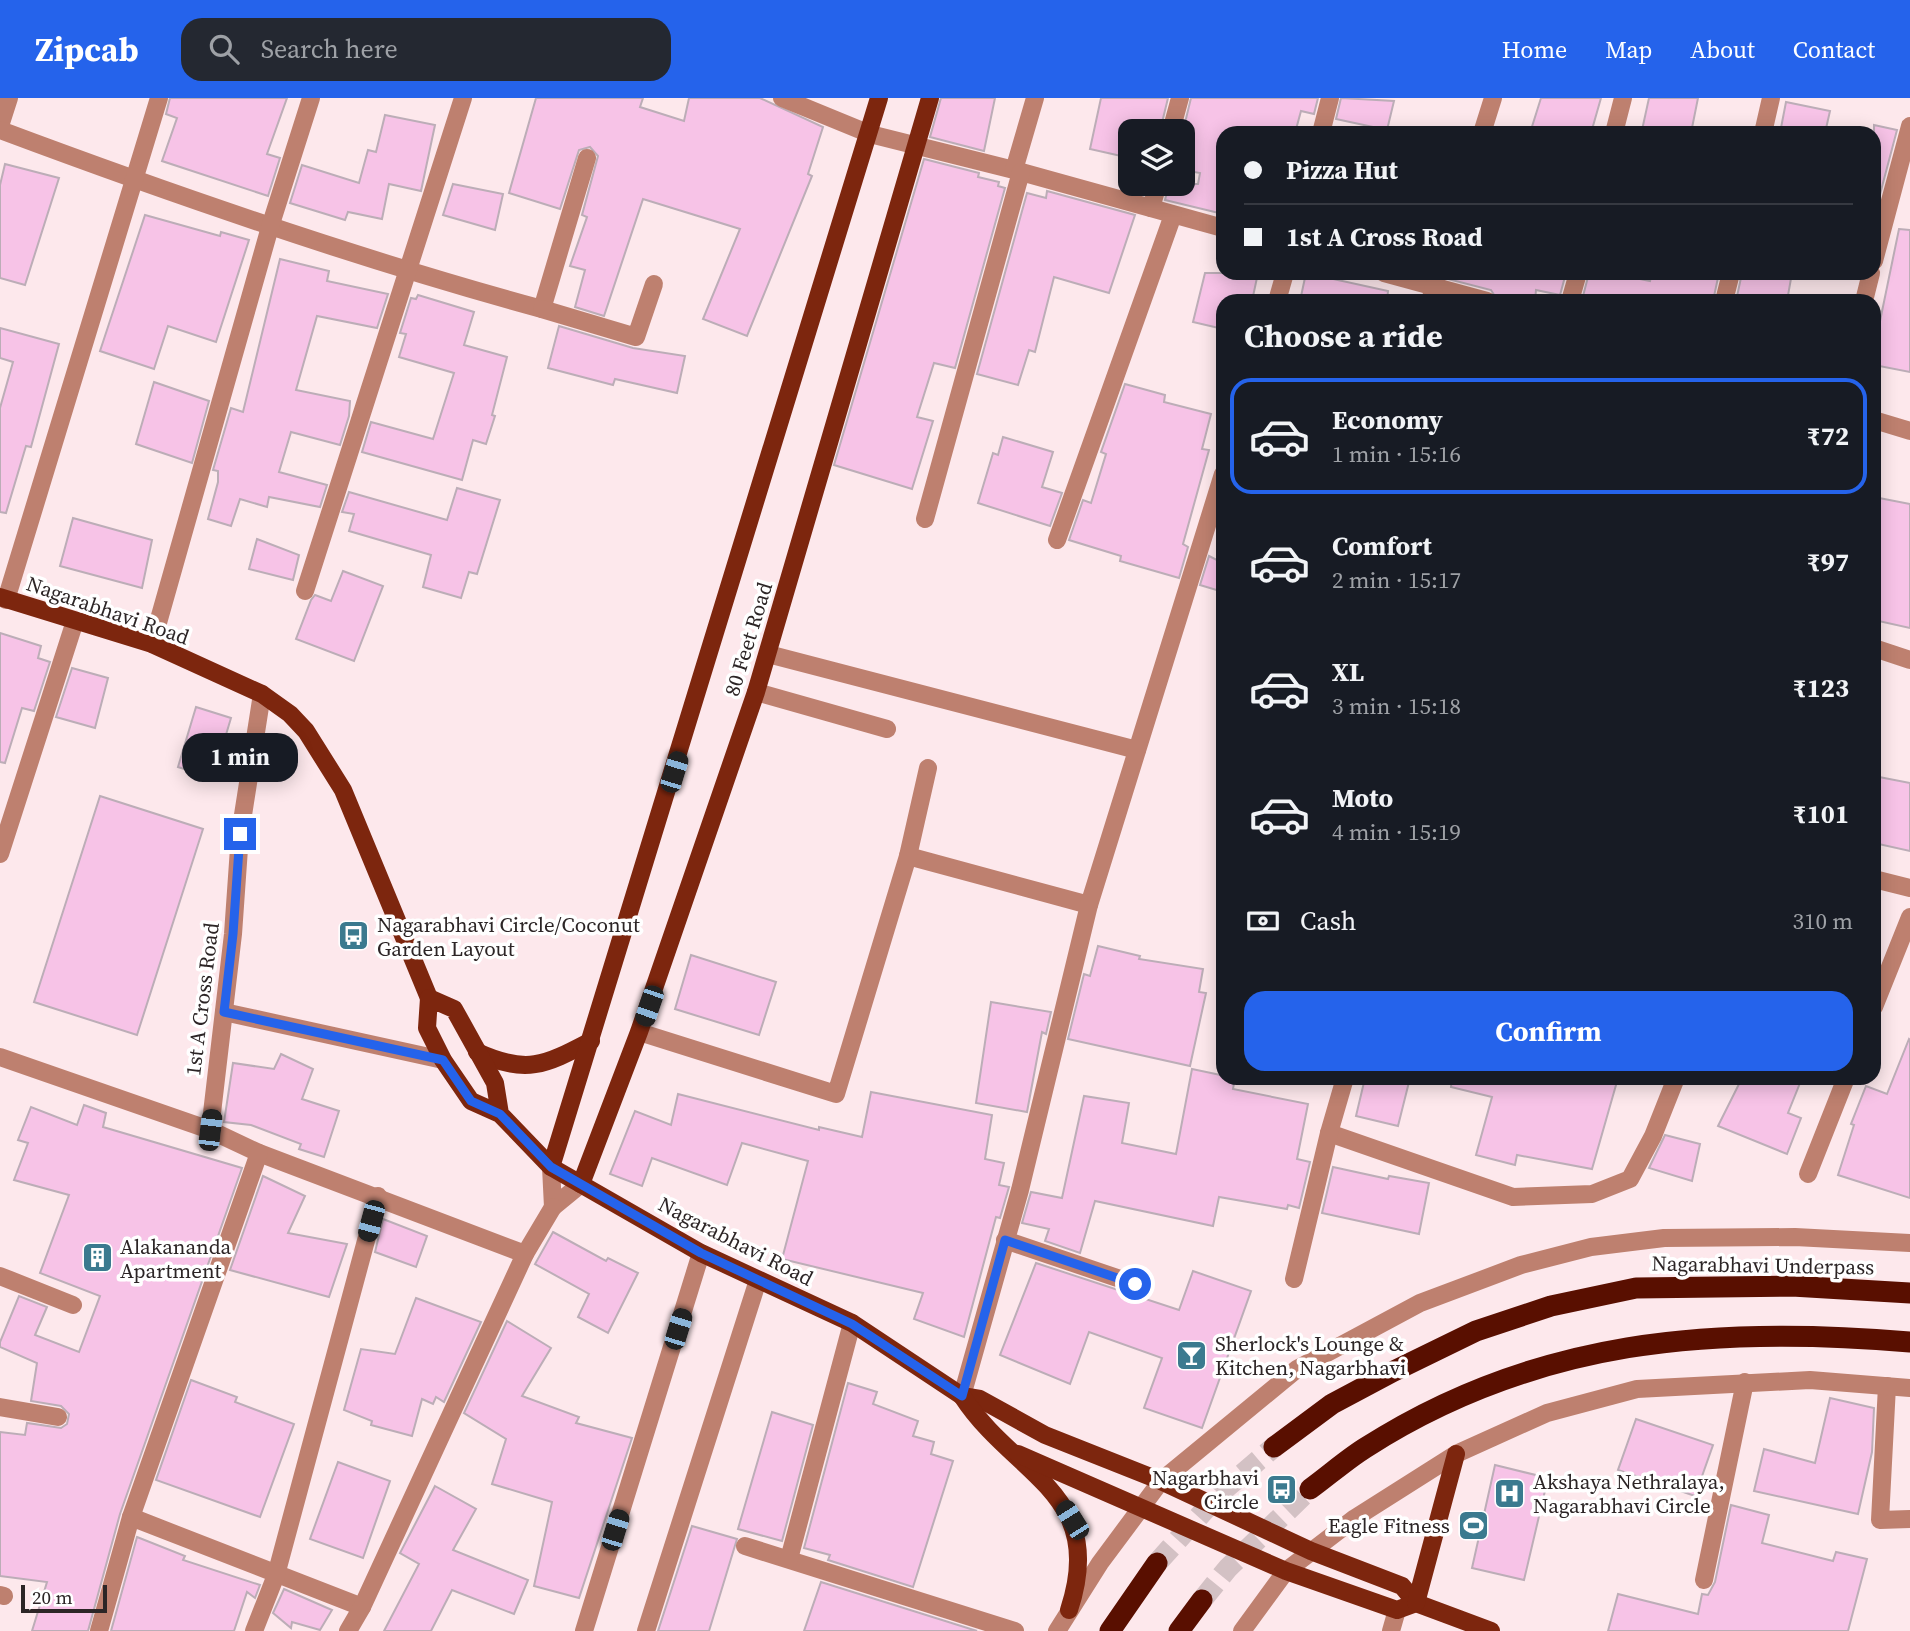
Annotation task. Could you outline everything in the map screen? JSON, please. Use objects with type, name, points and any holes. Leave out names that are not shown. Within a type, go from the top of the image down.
[{"type":"highway","name":"Nagarabhavi Underpass","points":[[1275,1447],[1332,1404],[1394,1371],[1476,1331],[1551,1306],[1636,1288],[1792,1286],[1910,1293]]},
{"type":"highway","points":[[1310,1489],[1364,1448],[1430,1412],[1490,1384],[1562,1361],[1633,1344],[1762,1334],[1825,1334],[1910,1342]]},
{"type":"highway","points":[[1110,1631],[1157,1563]]},
{"type":"highway","points":[[1179,1631],[1202,1600]]},
{"type":"main road","name":"80 Feet Road","points":[[551,1167],[879,98]]},
{"type":"main road","name":"80 Feet Road","points":[[581,1184],[639,1032],[757,692],[930,98]]},
{"type":"main road","name":"Nagarabhavi Road","points":[[3,598],[152,644],[262,694],[290,714],[306,732],[344,790],[429,998],[428,1028],[443,1060],[471,1101],[500,1114],[551,1167],[701,1253],[852,1324],[962,1396]]},
{"type":"main road","points":[[429,998],[454,1009],[495,1083],[500,1114]]},
{"type":"main road","points":[[477,1052],[496,1061],[528,1067],[545,1064],[591,1041]]},
{"type":"main road","points":[[962,1396],[973,1413],[1017,1454],[1072,1520],[1080,1561],[1078,1582],[1069,1610]]},
{"type":"main road","points":[[962,1396],[980,1399],[1045,1435],[1161,1481],[1311,1551],[1402,1586],[1416,1603],[1491,1631]]},
{"type":"main road","points":[[1017,1454],[1286,1571],[1397,1610],[1416,1603]]},
{"type":"main road","points":[[1416,1603],[1456,1454]]},
{"type":"street","points":[[9,98],[0,128],[135,180],[409,272],[636,337],[654,284]]},
{"type":"street","points":[[3,598],[159,98]]},
{"type":"street","points":[[152,644],[270,227],[311,98]]},
{"type":"street","points":[[305,591],[463,98]]},
{"type":"street","points":[[782,98],[870,134],[1216,226]]},
{"type":"street","points":[[925,519],[1035,98]]},
{"type":"street","points":[[1174,119],[1180,98]]},
{"type":"street","points":[[1323,126],[1329,98]]},
{"type":"street","points":[[1484,126],[1493,98]]},
{"type":"street","points":[[1616,126],[1623,98]]},
{"type":"street","points":[[1765,126],[1771,98]]},
{"type":"street","points":[[1881,235],[1910,126]]},
{"type":"street","points":[[542,309],[587,158]]},
{"type":"street","points":[[1151,208],[1154,196]]},
{"type":"street","points":[[1057,540],[1173,215]]},
{"type":"street","points":[[1409,280],[1460,294]]},
{"type":"street","points":[[1881,422],[1910,430]]},
{"type":"street","points":[[962,1396],[1071,986],[1089,905],[1216,497]]},
{"type":"street","points":[[0,854],[75,621]]},
{"type":"street","points":[[1881,650],[1910,660]]},
{"type":"street","points":[[768,654],[1138,750]]},
{"type":"street","points":[[757,692],[887,729]]},
{"type":"street","name":"1st A Cross Road","points":[[210,1130],[233,934],[240,834],[262,694]]},
{"type":"street","points":[[639,1032],[836,1094],[908,856],[928,768]]},
{"type":"street","points":[[908,856],[1089,905]]},
{"type":"street","points":[[1881,881],[1910,888]]},
{"type":"street","points":[[1881,990],[1910,917]]},
{"type":"street","points":[[224,1012],[443,1060]]},
{"type":"street","points":[[0,1058],[210,1130],[259,1153],[525,1254]]},
{"type":"street","points":[[1294,1279],[1343,1085]]},
{"type":"street","points":[[1329,1133],[1513,1197],[1592,1194],[1630,1179],[1653,1136],[1673,1085]]},
{"type":"street","points":[[1808,1174],[1843,1085]]},
{"type":"street","points":[[99,1631],[131,1517],[259,1153]]},
{"type":"street","points":[[551,1167],[553,1206]]},
{"type":"street","points":[[348,1631],[362,1607],[525,1254],[553,1206],[581,1184]]},
{"type":"street","points":[[254,1631],[276,1575],[378,1196]]},
{"type":"street","points":[[1057,1631],[1069,1610],[1161,1481],[1297,1369],[1420,1303],[1521,1265],[1591,1247],[1664,1238],[1795,1237],[1910,1242]]},
{"type":"street","points":[[1005,1240],[1135,1284]]},
{"type":"street","points":[[584,1631],[701,1253]]},
{"type":"street","points":[[0,1276],[73,1305]]},
{"type":"street","points":[[646,1631],[758,1280]]},
{"type":"street","points":[[789,1559],[852,1324]]},
{"type":"street","points":[[1242,1631],[1286,1571],[1311,1551],[1355,1518],[1456,1454],[1510,1428],[1588,1400],[1637,1389],[1810,1380],[1910,1388]]},
{"type":"street","points":[[1704,1580],[1745,1382]]},
{"type":"street","points":[[1887,1385],[1880,1520],[1910,1519]]},
{"type":"street","points":[[0,1407],[58,1417]]},
{"type":"street","points":[[131,1517],[362,1607]]},
{"type":"street","points":[[745,1546],[1015,1631]]},
{"type":"street","points":[[1391,1631],[1397,1610]]},
{"type":"building","points":[[170,98],[287,98],[267,154],[280,158],[268,196],[162,161],[177,118],[166,114]]},
{"type":"building","points":[[536,98],[643,98],[640,107],[684,121],[689,98],[760,98],[823,127],[808,174],[812,176],[747,336],[703,319],[740,229],[643,199],[604,316],[575,307],[585,270],[570,266],[587,217],[582,215],[598,156],[590,147],[579,150],[560,209],[509,193]]},
{"type":"building","points":[[941,98],[995,98],[984,151],[930,137]]},
{"type":"building","points":[[1101,98],[1168,98],[1163,119],[1118,119],[1118,155],[1090,149]]},
{"type":"building","points":[[1191,98],[1318,98],[1314,114],[1301,111],[1297,126],[1216,126],[1216,212],[1165,200],[1166,196],[1195,196],[1195,184],[1198,184],[1200,173],[1195,172],[1195,119],[1186,119]]},
{"type":"building","points":[[1341,98],[1394,101],[1388,126],[1368,126],[1336,119]]},
{"type":"building","points":[[1541,98],[1601,98],[1593,126],[1532,126]]},
{"type":"building","points":[[1649,98],[1698,98],[1692,126],[1643,126]]},
{"type":"building","points":[[1786,102],[1830,111],[1827,126],[1781,126]]},
{"type":"building","points":[[385,115],[435,125],[421,191],[389,184],[382,219],[348,212],[345,220],[290,203],[302,165],[359,183],[368,150],[376,152]]},
{"type":"building","points":[[1881,127],[1897,130],[1881,190]]},
{"type":"building","points":[[924,159],[979,173],[978,177],[999,182],[998,186],[1005,188],[955,368],[934,363],[917,417],[933,421],[912,489],[834,465]]},
{"type":"building","points":[[5,164],[59,178],[25,285],[0,278],[0,185]]},
{"type":"building","points":[[453,184],[503,194],[495,230],[443,215]]},
{"type":"building","points":[[1047,191],[1135,215],[1109,293],[1054,277],[1035,352],[1029,350],[1018,385],[977,374],[1027,193],[1046,198]]},
{"type":"building","points":[[145,215],[220,236],[221,232],[249,240],[216,342],[168,326],[154,369],[100,351]]},
{"type":"building","points":[[1899,229],[1910,230],[1910,372],[1881,366],[1881,316]]},
{"type":"building","points":[[280,259],[329,271],[327,281],[388,294],[377,328],[317,316],[296,390],[350,401],[349,416],[340,445],[291,432],[279,472],[327,485],[320,507],[269,497],[267,507],[240,499],[231,526],[208,519],[218,482],[218,471],[213,470],[231,408],[243,412]]},
{"type":"building","points":[[1205,273],[1216,273],[1216,280],[1256,280],[1254,294],[1216,294],[1216,327],[1193,322]]},
{"type":"building","points":[[1304,280],[1338,280],[1388,291],[1388,294],[1302,294]]},
{"type":"building","points":[[1452,280],[1564,280],[1560,294],[1536,290],[1536,294],[1494,294],[1491,290]]},
{"type":"building","points":[[1587,280],[1718,280],[1714,294],[1584,294]]},
{"type":"building","points":[[1740,280],[1791,280],[1788,294],[1738,294]]},
{"type":"building","points":[[418,295],[474,312],[464,345],[507,357],[492,415],[495,416],[486,444],[473,440],[462,480],[362,452],[371,422],[433,439],[454,373],[399,357],[406,334],[400,333],[411,298],[416,299]]},
{"type":"building","points":[[559,326],[633,348],[685,356],[677,393],[615,379],[613,385],[548,368]]},
{"type":"building","points":[[0,328],[59,344],[31,447],[26,446],[6,513],[0,512],[0,408],[13,362],[0,358]]},
{"type":"building","points":[[154,382],[209,401],[192,463],[136,444]]},
{"type":"building","points":[[1125,384],[1165,395],[1164,402],[1211,414],[1202,449],[1209,450],[1183,544],[1188,547],[1179,578],[1120,561],[1121,556],[1069,540],[1083,500],[1091,503],[1106,454],[1101,452]]},
{"type":"building","points":[[1003,437],[1053,452],[1042,487],[1062,493],[1050,526],[978,503],[993,453],[998,455]]},
{"type":"building","points":[[457,488],[500,500],[477,574],[469,572],[461,598],[423,587],[431,555],[349,531],[354,514],[342,512],[349,492],[447,520]]},
{"type":"building","points":[[1881,498],[1910,504],[1910,628],[1881,622]]},
{"type":"building","points":[[73,518],[152,540],[142,588],[60,566]]},
{"type":"building","points":[[257,539],[299,555],[293,580],[249,569]]},
{"type":"building","points":[[1209,556],[1216,560],[1216,590],[1200,585]]},
{"type":"building","points":[[343,571],[383,586],[354,661],[296,639],[311,600],[315,595],[331,601]]},
{"type":"building","points":[[0,633],[41,646],[38,658],[50,662],[34,711],[22,708],[5,763],[0,762]]},
{"type":"building","points":[[72,668],[108,678],[95,728],[56,717]]},
{"type":"building","points":[[196,707],[231,718],[213,778],[178,767]]},
{"type":"building","points":[[1881,777],[1910,783],[1910,851],[1881,845]]},
{"type":"building","points":[[100,796],[203,829],[137,1035],[34,1002]]},
{"type":"building","points":[[1098,946],[1140,956],[1139,959],[1203,969],[1199,992],[1206,993],[1190,1066],[1068,1039],[1084,974],[1090,976]]},
{"type":"building","points":[[691,955],[776,982],[759,1035],[675,1009]]},
{"type":"building","points":[[991,1002],[1051,1012],[1046,1034],[1042,1032],[1027,1112],[976,1103]]},
{"type":"building","points":[[1909,1039],[1910,1198],[1838,1175],[1854,1125],[1851,1124],[1866,1086],[1887,1094]]},
{"type":"building","points":[[281,1054],[313,1069],[302,1099],[339,1111],[324,1157],[299,1149],[301,1144],[251,1125],[224,1122],[233,1063],[274,1069]]},
{"type":"building","points":[[1192,1069],[1216,1074],[1216,1085],[1234,1085],[1233,1089],[1308,1104],[1297,1159],[1310,1162],[1299,1208],[1288,1205],[1287,1209],[1219,1197],[1213,1226],[1095,1201],[1080,1253],[1045,1241],[1049,1229],[1022,1223],[1031,1192],[1062,1198],[1084,1096],[1129,1103],[1122,1143],[1176,1154]]},
{"type":"building","points":[[1363,1085],[1408,1085],[1398,1126],[1356,1116]]},
{"type":"building","points":[[1616,1085],[1592,1169],[1517,1155],[1515,1165],[1476,1155],[1492,1097],[1451,1087]]},
{"type":"building","points":[[1738,1085],[1799,1085],[1788,1113],[1801,1118],[1787,1154],[1718,1126]]},
{"type":"building","points":[[871,1092],[992,1115],[985,1159],[1004,1163],[999,1185],[1009,1187],[1000,1218],[996,1217],[964,1337],[914,1319],[923,1293],[782,1259],[808,1161],[742,1143],[727,1185],[652,1158],[642,1186],[610,1174],[635,1111],[671,1125],[678,1094],[819,1130],[819,1127],[862,1137]]},
{"type":"building","points":[[84,1105],[106,1113],[103,1127],[242,1168],[120,1514],[88,1631],[32,1631],[47,1582],[0,1576],[0,1432],[25,1435],[27,1423],[61,1428],[67,1424],[69,1414],[61,1406],[31,1401],[37,1363],[0,1347],[0,1342],[19,1296],[47,1307],[35,1335],[79,1352],[100,1296],[40,1273],[69,1195],[14,1180],[28,1143],[18,1140],[31,1107],[77,1125]]},
{"type":"building","points":[[1665,1135],[1700,1144],[1692,1181],[1649,1168]]},
{"type":"building","points":[[1333,1167],[1388,1179],[1389,1176],[1429,1183],[1419,1234],[1322,1213]]},
{"type":"building","points":[[263,1176],[305,1196],[288,1233],[347,1244],[329,1297],[230,1270]]},
{"type":"building","points":[[383,1219],[427,1236],[416,1267],[375,1252]]},
{"type":"building","points":[[553,1232],[606,1261],[608,1258],[638,1273],[608,1333],[578,1317],[589,1294],[535,1264]]},
{"type":"building","points":[[1036,1263],[1179,1310],[1193,1271],[1251,1291],[1202,1428],[1144,1408],[1162,1358],[1089,1332],[1070,1384],[1000,1355]]},
{"type":"building","points":[[416,1298],[481,1322],[444,1402],[436,1397],[433,1404],[422,1399],[412,1436],[371,1425],[372,1421],[344,1410],[361,1349],[395,1354]]},
{"type":"building","points":[[507,1321],[551,1348],[522,1396],[579,1417],[576,1423],[632,1438],[579,1598],[534,1586],[552,1502],[492,1484],[506,1439],[464,1413]]},
{"type":"building","points":[[191,1380],[237,1397],[235,1402],[294,1424],[260,1517],[156,1480]]},
{"type":"building","points":[[848,1383],[877,1392],[873,1404],[918,1421],[913,1436],[934,1442],[931,1454],[953,1461],[913,1587],[828,1560],[830,1555],[804,1548]]},
{"type":"building","points":[[1830,1398],[1874,1408],[1872,1452],[1858,1514],[1754,1491],[1764,1449],[1815,1463]]},
{"type":"building","points":[[772,1412],[813,1425],[782,1541],[738,1529]]},
{"type":"building","points":[[1636,1419],[1713,1445],[1695,1496],[1618,1470]]},
{"type":"building","points":[[338,1462],[390,1481],[363,1558],[310,1539]]},
{"type":"building","points":[[1495,1465],[1548,1478],[1524,1580],[1472,1568]]},
{"type":"building","points":[[435,1486],[476,1509],[453,1550],[528,1580],[514,1614],[452,1590],[431,1631],[384,1631],[419,1564],[400,1553]]},
{"type":"building","points":[[1731,1505],[1769,1515],[1762,1543],[1833,1561],[1836,1552],[1867,1559],[1848,1631],[1608,1631],[1618,1594],[1698,1614],[1702,1594],[1708,1595],[1715,1582]]},
{"type":"building","points":[[692,1526],[737,1539],[709,1631],[658,1631]]},
{"type":"building","points":[[137,1537],[185,1556],[183,1560],[260,1585],[255,1598],[247,1592],[234,1631],[111,1631]]},
{"type":"building","points":[[821,1582],[977,1631],[804,1631]]},
{"type":"building","points":[[284,1589],[332,1610],[320,1630],[292,1622],[291,1628],[273,1613]]},
{"type":"tunnel","points":[[1157,1563],[1220,1493],[1274,1447]]},
{"type":"tunnel","points":[[1202,1600],[1228,1568],[1310,1489]]},
{"type":"place","name":"Nagarabhavi Circle/Coconut Garden Layout","points":[[354,936]]},
{"type":"place","name":"Alakananda Apartment","points":[[97,1258]]},
{"type":"place","name":"Sherlock's Lounge & Kitchen, Nagarbhavi","points":[[1192,1355]]},
{"type":"place","name":"Nagarbhavi Circle","points":[[1282,1489]]},
{"type":"place","name":"Akshaya Nethralaya, Nagarabhavi Circle","points":[[1510,1493]]},
{"type":"place","name":"Eagle Fitness","points":[[1473,1525]]},
{"type":"route","points":[[240,834],[224,1012],[443,1060],[471,1101],[500,1114],[551,1167],[701,1253],[852,1324],[962,1396],[1005,1240],[1135,1284]]}]
